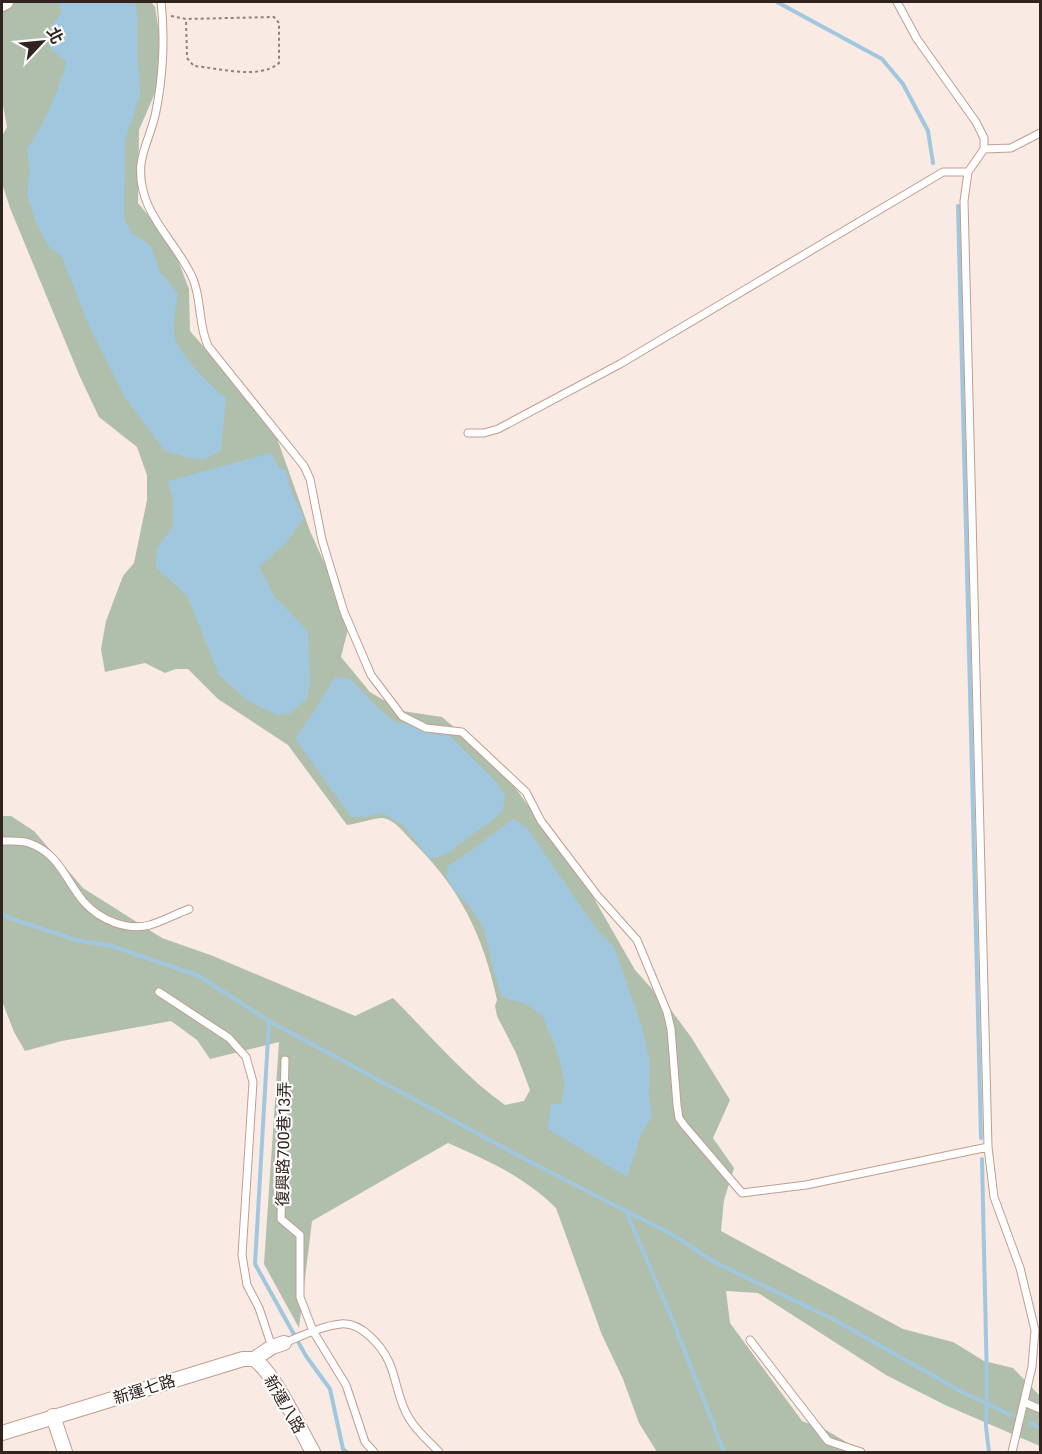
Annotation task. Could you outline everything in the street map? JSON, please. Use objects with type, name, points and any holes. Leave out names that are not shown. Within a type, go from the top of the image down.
[{"type":"street","points":[[2,4],[6,2]]},
{"type":"street","name":"新運七路","points":[[2,1433],[243,1359],[254,1359],[278,1345]]},
{"type":"street","name":"新運八路","points":[[254,1359],[272,1378],[313,1452]]},
{"type":"street","points":[[53,1416],[65,1452]]},
{"type":"lane","points":[[160,2],[162,14],[158,100],[141,163],[142,177],[152,214],[193,278],[208,346],[304,466],[310,479],[322,540],[344,612],[371,675],[402,716],[426,728],[462,732],[526,792],[541,821],[597,895],[637,940],[667,1012],[671,1029],[677,1105],[679,1118],[684,1125],[742,1193],[806,1185],[988,1147]]},
{"type":"lane","points":[[897,2],[917,39],[976,122],[984,138],[984,149],[968,172],[964,201],[988,1147],[994,1197],[1020,1268],[1035,1330],[1032,1367],[1012,1452]]},
{"type":"lane","points":[[984,149],[1011,148],[1041,133]]},
{"type":"lane","points":[[468,433],[484,433],[498,429],[620,364],[944,172],[968,172]]},
{"type":"lane","points":[[2,841],[28,842],[43,850],[65,871],[86,904],[118,925],[150,925],[189,909]]},
{"type":"lane","points":[[159,992],[229,1038],[246,1057],[253,1082],[242,1256],[247,1285],[278,1345],[313,1331],[343,1323],[362,1330],[389,1363],[399,1398],[408,1417],[417,1430],[439,1452]]},
{"type":"lane","name":"復興路700巷13弄","points":[[285,1060],[281,1219],[300,1235],[300,1297],[313,1331],[346,1385],[365,1442],[374,1452]]},
{"type":"lane","points":[[750,1340],[828,1441],[861,1452]]},
{"type":"lane","points":[[1024,1402],[1041,1410]]},
{"type":"path","points":[[162,14],[186,19],[274,17],[279,23],[279,63],[273,68],[255,73],[194,66],[187,58],[186,19]]},
{"type":"green space","points":[[2,2],[151,2],[155,7],[163,57],[158,86],[139,130],[138,203],[172,244],[189,289],[190,331],[273,427],[310,531],[343,604],[348,629],[341,657],[370,692],[402,711],[442,717],[498,764],[588,888],[635,970],[671,1010],[691,1037],[730,1100],[713,1138],[734,1168],[724,1200],[721,1231],[903,1329],[953,1342],[984,1361],[1013,1368],[1040,1396],[1040,1446],[945,1405],[886,1375],[758,1293],[726,1291],[730,1323],[802,1421],[826,1430],[851,1445],[858,1452],[657,1452],[639,1423],[623,1379],[602,1335],[556,1208],[518,1178],[448,1143],[312,1221],[299,1328],[264,1264],[279,1042],[210,1059],[197,1040],[171,1021],[62,1041],[25,1051],[14,1032],[2,1001],[2,816],[11,816],[34,831],[83,888],[162,938],[213,956],[355,1016],[393,998],[461,1067],[505,1105],[524,1101],[530,1090],[516,1053],[497,1016],[495,1006],[497,1000],[485,954],[477,934],[444,877],[399,827],[383,818],[347,825],[288,745],[218,699],[188,669],[176,669],[165,673],[145,663],[105,672],[101,649],[106,621],[123,576],[134,563],[147,500],[147,475],[137,447],[99,417],[80,377],[10,208],[2,183],[2,136],[7,127],[2,100]]},
{"type":"water","points":[[58,2],[135,2],[138,19],[140,95],[125,141],[124,219],[132,233],[151,246],[160,272],[178,294],[174,332],[180,348],[203,377],[226,398],[221,451],[203,460],[165,451],[125,398],[89,326],[62,257],[49,247],[36,223],[27,194],[30,170],[27,149],[50,107],[66,62],[49,47],[52,25],[62,12]]},
{"type":"water","points":[[271,453],[279,467],[286,471],[291,490],[304,519],[286,543],[259,567],[274,596],[308,631],[310,684],[307,699],[289,714],[277,715],[248,701],[219,675],[188,598],[156,568],[157,548],[173,527],[173,499],[168,481]]},
{"type":"water","points":[[335,677],[350,679],[395,722],[442,728],[495,781],[505,795],[503,810],[491,822],[445,855],[430,859],[404,826],[382,813],[366,817],[351,817],[295,738]]},
{"type":"water","points":[[514,819],[527,828],[597,930],[614,947],[642,1027],[650,1063],[649,1096],[652,1117],[642,1132],[627,1177],[548,1129],[551,1104],[561,1104],[565,1082],[558,1054],[543,1017],[527,1004],[502,997],[484,929],[446,876],[448,866]]},
{"type":"waterway","points":[[777,2],[882,59],[903,84],[928,131],[933,163]]},
{"type":"waterway","points":[[958,206],[981,1138]]},
{"type":"waterway","points":[[2,914],[76,940],[112,946],[199,976],[269,1021],[255,1264],[306,1356],[330,1389],[343,1449],[347,1452]]},
{"type":"waterway","points":[[269,1021],[536,1165],[675,1236],[712,1261],[833,1319],[962,1392],[1011,1415]]},
{"type":"waterway","points":[[982,1159],[986,1427],[989,1452]]},
{"type":"waterway","points":[[626,1211],[675,1326],[724,1452]]},
{"type":"waterway","points":[[1030,1423],[1040,1428]]}]
